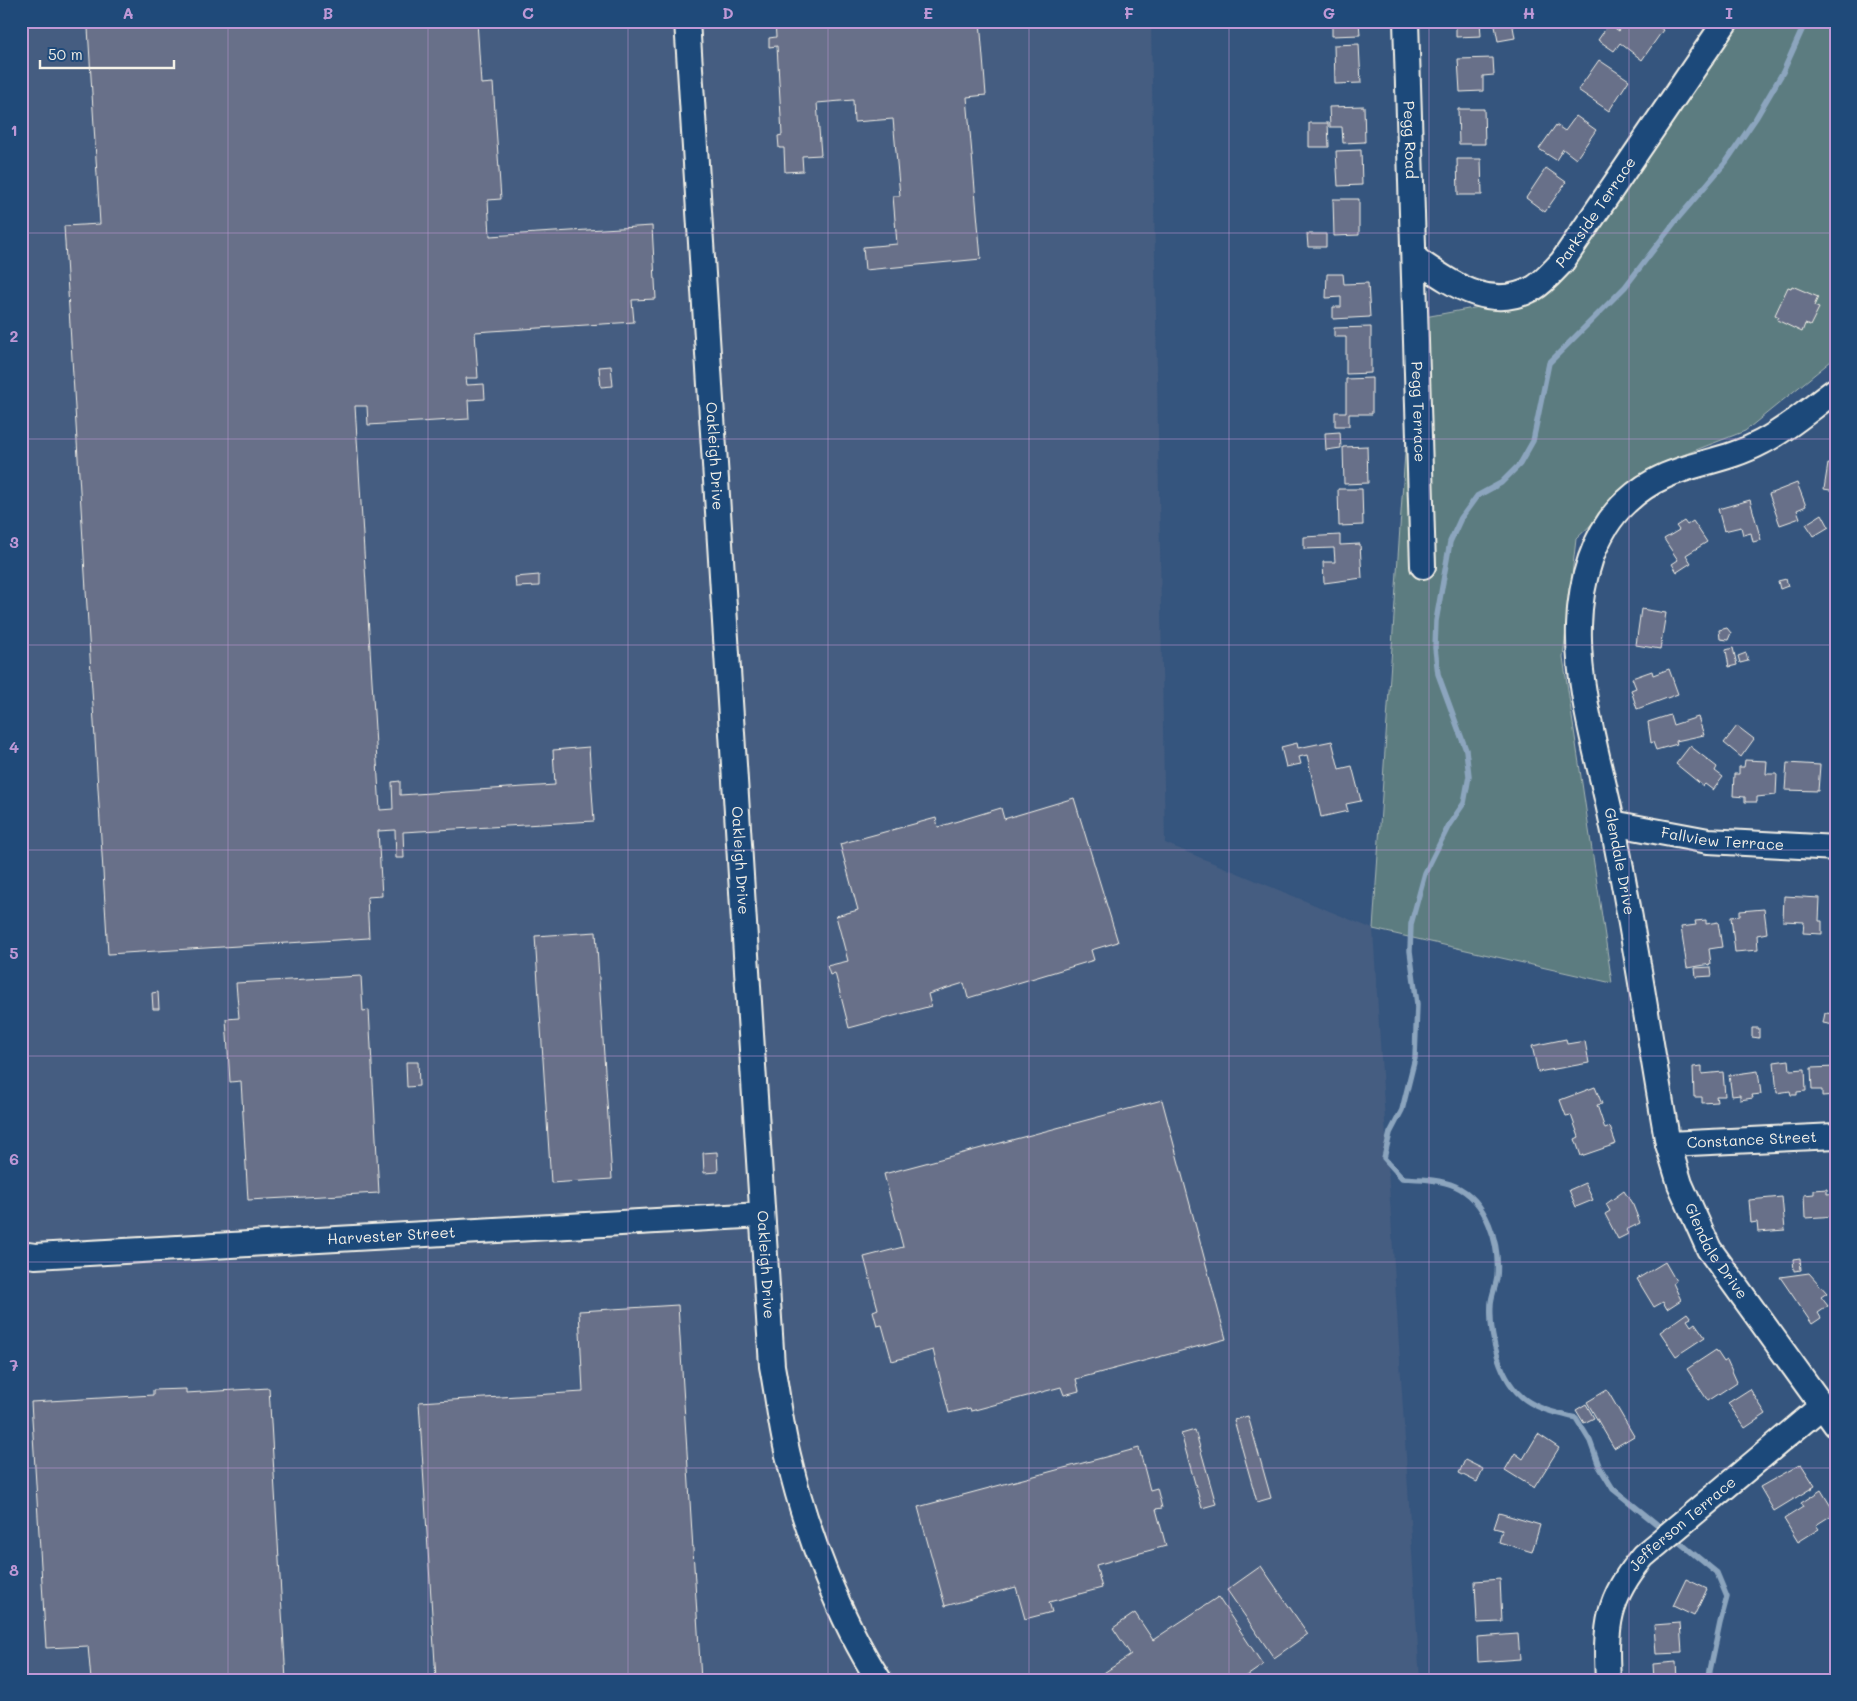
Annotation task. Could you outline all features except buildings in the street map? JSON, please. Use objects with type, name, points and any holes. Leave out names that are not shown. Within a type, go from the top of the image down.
[{"type":"street","name":"Oakleigh Drive","points":[[687,21],[772,1366],[789,1459],[821,1563],[867,1662],[879,1680]]},
{"type":"street","name":"Pegg Road","points":[[1406,21],[1414,258]]},
{"type":"street","name":"Parkside Terrace","points":[[1414,258],[1462,289],[1495,298],[1516,295],[1535,288],[1562,262],[1726,21]]},
{"type":"street","name":"Pegg Terrace","points":[[1414,258],[1424,566]]},
{"type":"street","name":"Glendale Drive","points":[[1836,390],[1762,442],[1733,455],[1678,469],[1651,482],[1625,503],[1604,530],[1592,556],[1583,589],[1579,626],[1580,671],[1612,823],[1668,1144],[1680,1184],[1709,1249],[1829,1405],[1836,1425]]},
{"type":"street","name":"Fallview Terrace","points":[[1612,823],[1708,841],[1836,848]]},
{"type":"street","name":"Constance Street","points":[[1668,1144],[1836,1136]]},
{"type":"street","name":"Harvester Street","points":[[21,1254],[35,1256],[762,1215]]},
{"type":"street","name":"Jefferson Terrace","points":[[1608,1680],[1606,1645],[1608,1620],[1614,1598],[1627,1575],[1643,1556],[1829,1405]]},
{"type":"shaded area","points":[[21,21],[1151,21],[1165,843],[1373,929],[1420,1680],[21,1680]]},
{"type":"green space","points":[[1724,21],[1836,21],[1836,357],[1745,431],[1652,467],[1576,539],[1563,657],[1612,983],[1373,929],[1414,319],[1544,295]]},
{"type":"waterway","points":[[1664,1530],[1613,1489],[1599,1466],[1590,1441],[1576,1418],[1550,1411],[1526,1400],[1509,1381],[1498,1356],[1492,1329],[1491,1303],[1497,1277],[1496,1251],[1489,1224],[1475,1201],[1466,1193],[1449,1184],[1402,1178],[1384,1158],[1390,1133],[1402,1110],[1415,1058],[1417,1004],[1410,951],[1411,924],[1425,873],[1449,825],[1464,803],[1469,776],[1466,750],[1438,674],[1435,648],[1436,621],[1450,542],[1461,518],[1477,496],[1501,483],[1520,464],[1533,441],[1549,363],[1625,287],[1674,223],[1726,162],[1756,118],[1783,72],[1806,21]]},
{"type":"waterway","points":[[1673,1537],[1717,1573],[1727,1597],[1708,1680]]}]
